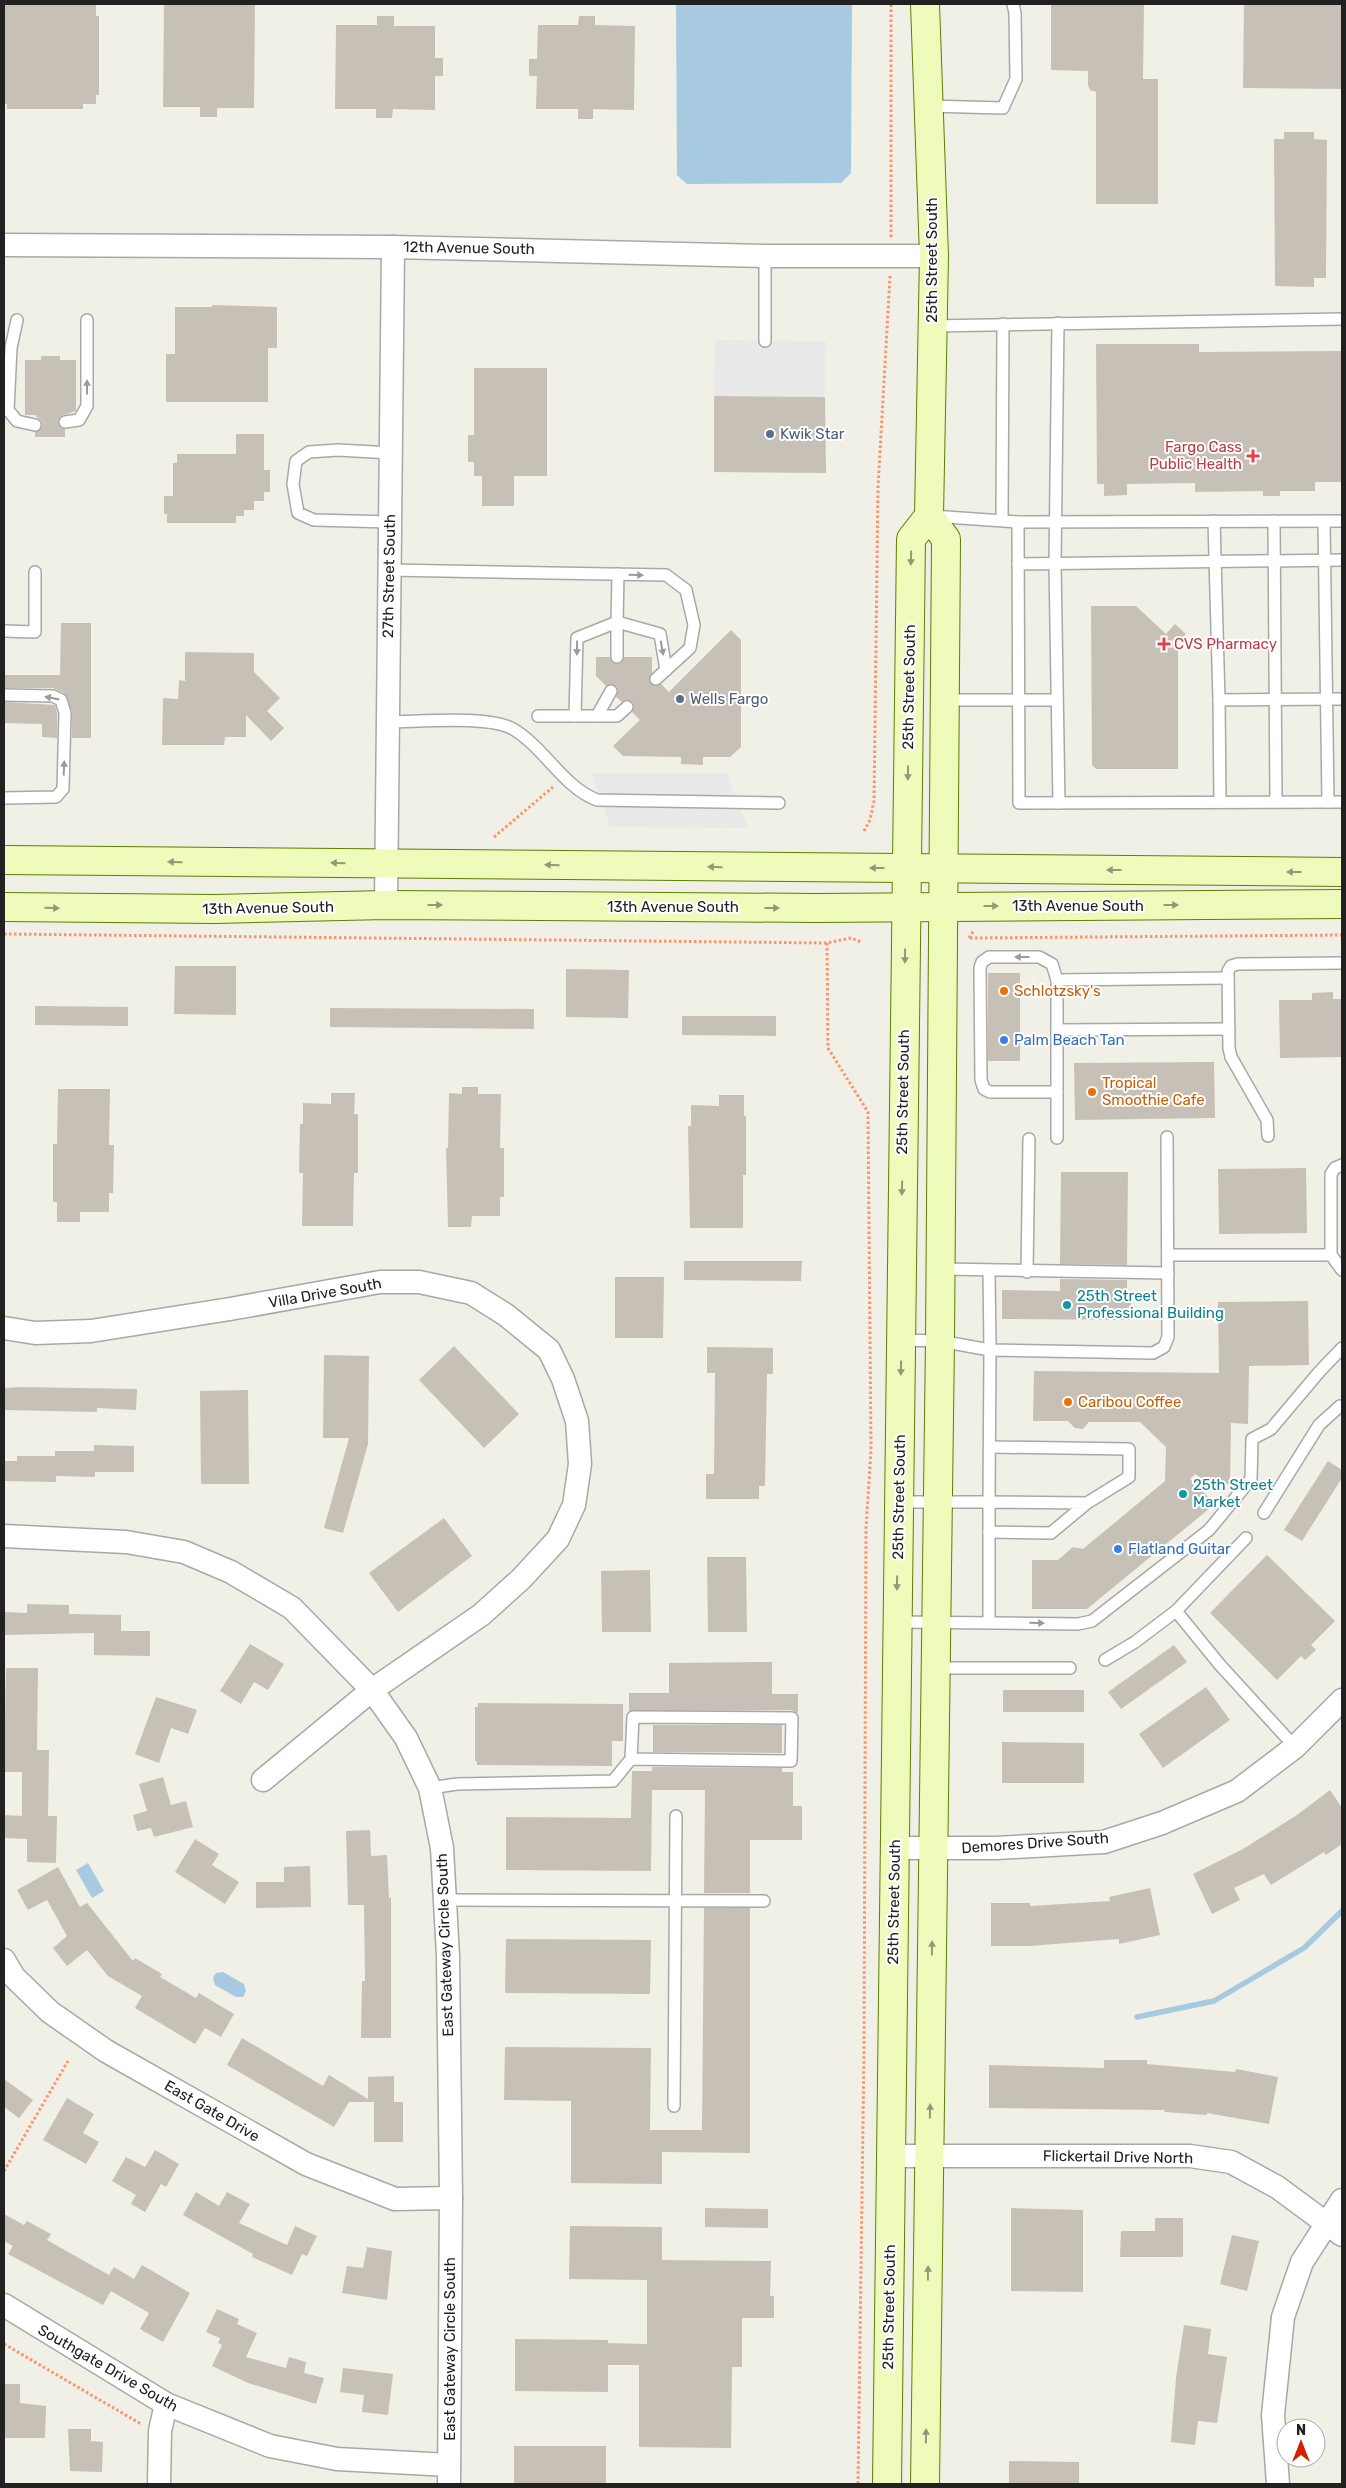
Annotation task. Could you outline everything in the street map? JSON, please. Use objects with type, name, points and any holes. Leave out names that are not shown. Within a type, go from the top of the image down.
[{"type":"main road","name":"25th Street South","points":[[886,2484],[911,539],[929,516],[934,256],[925,4]]},
{"type":"main road","points":[[925,2484],[940,1341],[942,907],[946,700],[946,539],[929,516]]},
{"type":"main road","points":[[4,860],[1342,872]]},
{"type":"main road","name":"13th Avenue South","points":[[4,907],[215,910],[386,905],[942,907],[1342,904]]},
{"type":"street","name":"12th Avenue South","points":[[4,245],[393,247],[765,256],[934,256]]},
{"type":"street","name":"27th Street South","points":[[386,905],[393,247]]},
{"type":"street","name":"Villa Drive South","points":[[4,1328],[35,1333],[91,1331],[230,1309],[380,1282],[419,1282],[471,1293],[506,1315],[549,1350],[563,1379],[577,1421],[580,1464],[574,1505],[558,1539],[521,1578],[480,1615],[372,1690],[263,1780]]},
{"type":"street","name":"East Gateway Circle South","points":[[4,1536],[126,1542],[192,1555],[231,1572],[292,1608],[372,1690],[406,1738],[430,1788],[442,1848],[448,1956],[451,2198],[449,2475]]},
{"type":"street","name":"Demores Drive South","points":[[894,1848],[996,1848],[1104,1842],[1162,1823],[1237,1791],[1295,1747],[1342,1700]]},
{"type":"street","name":"East Gate Drive","points":[[4,1960],[14,1977],[50,2012],[106,2050],[306,2164],[395,2199],[451,2198]]},
{"type":"street","name":"Flickertail Drive North","points":[[891,2156],[1190,2156],[1231,2162],[1277,2187],[1335,2229]]},
{"type":"street","points":[[1278,2484],[1273,2415],[1284,2316],[1302,2262],[1335,2229],[1342,2200]]},
{"type":"street","name":"Southgate Drive South","points":[[4,2306],[166,2404],[270,2446],[337,2459],[449,2475]]},
{"type":"street","points":[[159,2484],[160,2431],[166,2404]]},
{"type":"lane","points":[[928,106],[1003,108],[1016,79],[1015,13],[1013,4]]},
{"type":"lane","points":[[765,256],[765,340]]},
{"type":"lane","points":[[932,326],[1342,319]]},
{"type":"lane","points":[[16,320],[11,348],[8,410],[17,421],[36,425]]},
{"type":"lane","points":[[65,422],[79,420],[87,406],[86,320]]},
{"type":"lane","points":[[1058,323],[1055,564],[1059,803]]},
{"type":"lane","points":[[1002,519],[1003,324]]},
{"type":"lane","points":[[390,522],[314,520],[298,512],[293,484],[296,461],[309,452],[338,450],[391,452]]},
{"type":"lane","points":[[929,516],[1002,519],[1018,522],[1342,521]]},
{"type":"lane","points":[[1214,521],[1220,802]]},
{"type":"lane","points":[[1274,521],[1276,802]]},
{"type":"lane","points":[[1324,521],[1328,802]]},
{"type":"lane","points":[[1018,522],[1019,803],[1342,802]]},
{"type":"lane","points":[[1018,564],[1342,560]]},
{"type":"lane","points":[[389,570],[666,575],[686,590],[694,624],[690,648],[656,679]]},
{"type":"lane","points":[[4,631],[35,632],[36,572]]},
{"type":"lane","points":[[617,657],[618,574]]},
{"type":"lane","points":[[575,716],[577,638],[617,622],[660,634],[666,670]]},
{"type":"lane","points":[[597,716],[611,691]]},
{"type":"lane","points":[[4,695],[53,696],[61,700],[65,713],[63,789],[56,797],[4,798]]},
{"type":"lane","points":[[1219,700],[1342,699]]},
{"type":"lane","points":[[946,700],[1057,700]]},
{"type":"lane","points":[[538,716],[616,716],[627,707]]},
{"type":"lane","points":[[388,722],[486,722],[513,729],[581,794],[597,800],[778,803]]},
{"type":"lane","points":[[1057,1092],[990,1092],[984,1089],[981,1080],[980,968],[982,962],[988,957],[1039,957],[1052,964],[1057,980],[1057,1030],[1057,1092],[1057,1138]]},
{"type":"lane","points":[[1268,1136],[1267,1120],[1231,1057],[1228,971],[1231,966],[1238,964],[1342,963]]},
{"type":"lane","points":[[1057,980],[1228,978]]},
{"type":"lane","points":[[1057,1030],[1229,1029]]},
{"type":"lane","points":[[901,1340],[940,1341],[990,1350],[1153,1353],[1164,1347],[1168,1336],[1168,1137]]},
{"type":"lane","points":[[1028,1272],[1030,1139]]},
{"type":"lane","points":[[1342,1165],[1335,1168],[1332,1174],[1331,1255],[1342,1270]]},
{"type":"lane","points":[[1168,1255],[1331,1255]]},
{"type":"lane","points":[[940,1269],[1168,1273]]},
{"type":"lane","points":[[988,1622],[990,1447],[989,1271]]},
{"type":"lane","points":[[897,1622],[1078,1624],[1092,1621],[1209,1530],[1251,1479],[1252,1439],[1271,1429],[1342,1348]]},
{"type":"lane","points":[[1264,1513],[1319,1426],[1341,1406]]},
{"type":"lane","points":[[989,1532],[1051,1533],[1087,1503],[1129,1477],[1129,1449],[990,1447]]},
{"type":"lane","points":[[898,1502],[1087,1503]]},
{"type":"lane","points":[[1105,1660],[1135,1642],[1176,1611],[1246,1538]]},
{"type":"lane","points":[[1176,1611],[1220,1666],[1295,1747]]},
{"type":"lane","points":[[936,1668],[1070,1668]]},
{"type":"lane","points":[[430,1788],[457,1784],[613,1781],[631,1758],[633,1717],[792,1718],[791,1761],[631,1758]]},
{"type":"lane","points":[[674,2106],[676,1816]]},
{"type":"lane","points":[[445,1900],[764,1901]]},
{"type":"path","points":[[864,831],[870,820],[874,801],[878,487],[890,256],[892,4]]},
{"type":"path","points":[[494,837],[565,777]]},
{"type":"path","points":[[4,934],[827,942],[851,938],[861,942]]},
{"type":"path","points":[[969,938],[1342,935]]},
{"type":"path","points":[[827,942],[828,1048],[868,1112],[871,1450],[866,1528],[864,2051],[858,2484]]},
{"type":"path","points":[[4,2171],[68,2061]]},
{"type":"path","points":[[4,2344],[133,2420],[160,2431]]},
{"type":"shaded area","points":[[715,340],[826,341],[825,397],[714,396]]},
{"type":"shaded area","points":[[591,773],[727,773],[748,828],[610,827]]},
{"type":"water","points":[[676,4],[852,4],[851,173],[841,183],[687,184],[677,175]]},
{"type":"water","points":[[88,1863],[104,1891],[92,1898],[76,1870]]},
{"type":"water","points":[[223,1972],[244,1984],[246,1991],[243,1997],[236,1997],[215,1985],[213,1978],[216,1973]]},
{"type":"building","points":[[4,4],[96,4],[96,16],[99,16],[99,95],[96,95],[96,104],[83,104],[83,109],[7,109],[7,104],[4,104]]},
{"type":"building","points":[[164,4],[255,4],[254,108],[217,108],[217,117],[200,117],[200,107],[163,107]]},
{"type":"building","points":[[1051,4],[1144,4],[1143,79],[1158,79],[1158,204],[1096,204],[1096,92],[1090,90],[1088,85],[1088,71],[1051,70]]},
{"type":"building","points":[[1244,4],[1342,4],[1342,89],[1243,88]]},
{"type":"building","points":[[377,16],[394,16],[394,26],[435,26],[435,58],[443,58],[443,76],[435,76],[435,110],[393,109],[392,118],[376,118],[376,109],[335,109],[336,25],[377,25]]},
{"type":"building","points":[[579,16],[595,16],[595,25],[635,26],[634,110],[593,109],[593,119],[578,119],[578,109],[536,109],[537,76],[529,76],[529,59],[537,59],[538,25],[578,25]]},
{"type":"building","points":[[1284,132],[1314,132],[1314,139],[1327,140],[1326,278],[1314,278],[1314,287],[1275,286],[1274,139],[1284,139]]},
{"type":"building","points":[[212,305],[277,307],[277,348],[268,348],[268,402],[166,402],[166,354],[175,354],[175,307],[212,307]]},
{"type":"building","points":[[1096,344],[1199,344],[1199,352],[1342,351],[1342,482],[1315,482],[1315,491],[1280,491],[1280,496],[1263,496],[1263,491],[1195,492],[1195,483],[1127,484],[1127,495],[1104,496],[1104,484],[1097,484]]},
{"type":"building","points":[[41,356],[60,356],[60,360],[76,360],[76,411],[61,416],[58,420],[59,426],[65,429],[65,437],[35,437],[35,432],[42,427],[42,422],[35,415],[25,415],[25,360],[41,360]]},
{"type":"building","points":[[474,368],[547,368],[547,476],[514,476],[514,506],[482,506],[482,476],[474,476],[474,462],[468,462],[468,435],[474,435]]},
{"type":"building","name":"Kwik Star","points":[[714,396],[825,397],[826,473],[714,472]]},
{"type":"building","points":[[236,434],[264,434],[264,470],[270,470],[270,492],[264,492],[264,501],[254,501],[254,510],[244,510],[244,516],[236,516],[236,523],[167,523],[167,514],[164,514],[164,496],[173,496],[173,463],[177,463],[177,454],[236,454]]},
{"type":"building","name":"CVS Pharmacy","points":[[1091,606],[1136,606],[1166,634],[1175,624],[1186,634],[1178,642],[1178,769],[1096,769],[1092,765]]},
{"type":"building","points":[[61,623],[91,623],[91,738],[72,738],[72,711],[64,693],[53,688],[4,688],[4,675],[60,675]]},
{"type":"building","name":"Wells Fargo","points":[[731,630],[741,640],[741,747],[730,757],[703,757],[703,765],[681,764],[681,757],[623,756],[613,746],[640,720],[632,712],[634,706],[632,702],[626,700],[622,702],[616,697],[617,687],[611,684],[606,686],[596,676],[596,657],[610,657],[611,661],[617,664],[621,663],[624,657],[652,657],[652,673],[649,681],[654,686],[661,684],[669,692]]},
{"type":"building","points":[[185,652],[254,653],[254,672],[280,698],[267,711],[284,728],[271,741],[246,715],[246,737],[225,737],[224,745],[162,745],[163,698],[178,699],[179,680],[185,681]]},
{"type":"building","points":[[4,702],[55,705],[57,738],[42,737],[42,724],[4,723]]},
{"type":"building","points":[[175,966],[236,966],[236,1015],[174,1014]]},
{"type":"building","points":[[566,969],[629,970],[628,1018],[566,1017]]},
{"type":"building","points":[[988,973],[1020,973],[1020,1061],[988,1061]]},
{"type":"building","points":[[1333,992],[1333,999],[1342,999],[1342,1057],[1280,1058],[1279,1000],[1312,1000],[1312,993]]},
{"type":"building","points":[[35,1006],[128,1007],[128,1026],[35,1025]]},
{"type":"building","points":[[330,1008],[534,1009],[534,1029],[330,1027]]},
{"type":"building","points":[[682,1016],[776,1016],[776,1036],[682,1035]]},
{"type":"building","points":[[1214,1062],[1215,1118],[1075,1120],[1074,1063]]},
{"type":"building","points":[[462,1087],[478,1087],[478,1094],[501,1094],[500,1148],[504,1148],[504,1197],[500,1197],[500,1216],[472,1216],[471,1227],[448,1227],[446,1148],[448,1148],[449,1093],[462,1094]]},
{"type":"building","points":[[58,1089],[110,1089],[109,1145],[114,1145],[113,1193],[109,1193],[109,1212],[80,1212],[80,1222],[57,1222],[57,1202],[53,1202],[53,1144],[57,1144]]},
{"type":"building","points":[[331,1093],[355,1093],[354,1114],[358,1114],[358,1173],[354,1173],[353,1226],[302,1226],[303,1173],[299,1173],[300,1124],[303,1124],[303,1103],[331,1104]]},
{"type":"building","points":[[719,1095],[744,1095],[746,1175],[743,1175],[743,1228],[690,1228],[688,1126],[691,1126],[691,1105],[719,1106]]},
{"type":"building","points":[[1306,1168],[1307,1233],[1219,1234],[1218,1169]]},
{"type":"building","points":[[1061,1172],[1128,1172],[1127,1265],[1060,1264]]},
{"type":"building","points":[[684,1261],[802,1261],[801,1281],[684,1280]]},
{"type":"building","points":[[615,1277],[664,1277],[663,1338],[615,1338]]},
{"type":"building","name":"25th Street Professional Building","points":[[1060,1279],[1127,1280],[1127,1291],[1131,1291],[1131,1320],[1002,1319],[1002,1290],[1060,1291]]},
{"type":"building","name":"25th Street Market","points":[[1308,1301],[1309,1365],[1249,1366],[1248,1424],[1231,1423],[1230,1484],[1210,1484],[1195,1474],[1190,1479],[1215,1504],[1087,1609],[1032,1609],[1032,1560],[1058,1560],[1073,1547],[1083,1549],[1165,1481],[1166,1447],[1140,1422],[1089,1422],[1083,1429],[1075,1428],[1068,1421],[1033,1421],[1034,1371],[1219,1373],[1218,1302]]},
{"type":"building","points":[[454,1346],[519,1414],[484,1448],[419,1380]]},
{"type":"building","points":[[707,1347],[773,1348],[773,1374],[767,1374],[765,1486],[759,1486],[759,1499],[706,1499],[706,1474],[714,1474],[715,1373],[707,1373]]},
{"type":"building","points":[[324,1355],[369,1356],[368,1444],[343,1533],[324,1528],[349,1438],[323,1438]]},
{"type":"building","points":[[4,1388],[137,1389],[136,1410],[97,1408],[97,1412],[4,1410]]},
{"type":"building","points":[[248,1390],[249,1484],[201,1484],[200,1391]]},
{"type":"building","points":[[94,1445],[134,1446],[134,1472],[95,1472],[95,1477],[56,1476],[56,1482],[4,1481],[4,1461],[17,1461],[17,1456],[55,1456],[55,1451],[94,1451]]},
{"type":"building","points":[[1328,1461],[1342,1470],[1342,1478],[1302,1541],[1284,1530]]},
{"type":"building","points":[[444,1518],[472,1556],[398,1612],[369,1573]]},
{"type":"building","points":[[1267,1555],[1335,1621],[1311,1645],[1316,1650],[1305,1660],[1301,1656],[1277,1680],[1210,1613]]},
{"type":"building","points":[[707,1557],[746,1557],[747,1632],[708,1632]]},
{"type":"building","points":[[650,1570],[651,1632],[602,1632],[601,1571]]},
{"type":"building","points":[[27,1604],[69,1605],[69,1614],[121,1615],[121,1631],[150,1631],[150,1656],[94,1655],[94,1633],[4,1635],[4,1612],[27,1613]]},
{"type":"building","points":[[250,1644],[284,1664],[268,1690],[254,1682],[241,1704],[220,1691]]},
{"type":"building","points":[[1174,1645],[1187,1662],[1121,1709],[1108,1692]]},
{"type":"building","points":[[772,1662],[772,1694],[798,1694],[798,1713],[792,1710],[629,1711],[629,1693],[669,1693],[669,1663]]},
{"type":"building","points":[[6,1668],[38,1668],[37,1750],[49,1750],[48,1816],[57,1816],[56,1863],[27,1862],[27,1839],[4,1838],[4,1815],[22,1816],[22,1772],[4,1772]]},
{"type":"building","points":[[1206,1687],[1230,1720],[1163,1768],[1139,1734]]},
{"type":"building","points":[[1003,1690],[1084,1690],[1084,1712],[1003,1712]]},
{"type":"building","points":[[156,1697],[197,1710],[188,1734],[171,1728],[159,1763],[135,1754]]},
{"type":"building","points":[[478,1703],[623,1704],[623,1741],[612,1741],[612,1766],[477,1765],[477,1761],[475,1761],[475,1707],[478,1707]]},
{"type":"building","points":[[653,1725],[782,1725],[782,1753],[653,1752]]},
{"type":"building","points":[[1002,1742],[1084,1743],[1084,1783],[1002,1783]]},
{"type":"building","points":[[652,1767],[782,1768],[782,1772],[793,1772],[793,1806],[802,1806],[802,1840],[750,1840],[750,1893],[704,1893],[705,1790],[652,1790],[651,1871],[506,1870],[506,1817],[631,1818],[632,1771],[652,1771]]},
{"type":"building","points":[[163,1777],[171,1805],[186,1801],[193,1827],[154,1837],[151,1828],[137,1831],[133,1815],[147,1811],[139,1784]]},
{"type":"building","points":[[1330,1790],[1342,1808],[1342,1844],[1326,1855],[1324,1852],[1271,1885],[1264,1874],[1234,1888],[1240,1900],[1212,1914],[1193,1874],[1243,1849],[1297,1815]]},
{"type":"building","points":[[370,1830],[371,1856],[387,1855],[389,1898],[391,1898],[391,2038],[361,2038],[362,1981],[365,1981],[364,1905],[348,1905],[346,1831]]},
{"type":"building","points":[[195,1839],[219,1854],[212,1865],[239,1882],[225,1904],[175,1872]]},
{"type":"building","points":[[310,1866],[311,1907],[256,1908],[256,1882],[284,1882],[284,1867]]},
{"type":"building","points":[[58,1867],[80,1907],[87,1903],[133,1961],[135,1958],[162,1974],[160,1977],[196,1998],[199,1993],[234,2014],[221,2037],[205,2028],[195,2044],[135,2008],[142,1996],[108,1976],[87,1950],[67,1966],[53,1948],[67,1936],[47,1900],[28,1910],[17,1890]]},
{"type":"building","points":[[1150,1888],[1160,1935],[1119,1944],[1119,1939],[1029,1946],[991,1946],[991,1903],[1030,1903],[1030,1906],[1110,1901],[1109,1897]]},
{"type":"building","points":[[704,1908],[750,1908],[750,2153],[662,2152],[662,2184],[571,2183],[571,2101],[504,2100],[505,2047],[651,2048],[650,2130],[702,2130]]},
{"type":"building","points":[[506,1939],[651,1940],[650,1994],[505,1993]]},
{"type":"building","points":[[242,2038],[323,2086],[329,2075],[368,2099],[368,2077],[394,2076],[394,2102],[403,2102],[403,2142],[374,2142],[374,2102],[349,2102],[334,2127],[227,2065]]},
{"type":"building","points":[[1104,2060],[1147,2060],[1147,2064],[1235,2072],[1236,2069],[1278,2077],[1269,2124],[1207,2113],[1207,2115],[1164,2112],[1165,2110],[989,2108],[989,2065],[1104,2068]]},
{"type":"building","points":[[4,2079],[33,2100],[19,2118],[4,2107]]},
{"type":"building","points":[[67,2098],[94,2114],[83,2133],[99,2142],[86,2164],[43,2140]]},
{"type":"building","points":[[155,2150],[179,2164],[166,2187],[161,2184],[145,2212],[131,2204],[136,2195],[112,2181],[126,2157],[145,2167]]},
{"type":"building","points":[[196,2192],[219,2206],[227,2192],[250,2204],[239,2223],[287,2245],[295,2226],[317,2236],[307,2256],[302,2254],[292,2275],[252,2257],[253,2254],[183,2215]]},
{"type":"building","points":[[705,2208],[768,2209],[768,2228],[705,2227]]},
{"type":"building","points":[[1011,2208],[1083,2210],[1083,2292],[1011,2291]]},
{"type":"building","points":[[4,2214],[24,2225],[27,2221],[51,2234],[47,2240],[109,2275],[114,2267],[134,2279],[142,2265],[190,2293],[163,2342],[140,2329],[149,2313],[111,2291],[103,2305],[8,2254],[13,2246],[4,2241]]},
{"type":"building","points":[[1155,2218],[1183,2218],[1183,2257],[1120,2257],[1121,2231],[1155,2231]]},
{"type":"building","points":[[570,2226],[662,2227],[662,2260],[771,2261],[770,2296],[774,2296],[774,2318],[742,2318],[742,2367],[732,2367],[731,2448],[639,2447],[639,2365],[608,2365],[608,2392],[515,2391],[515,2339],[608,2340],[608,2343],[647,2344],[647,2280],[569,2279]]},
{"type":"building","points":[[1232,2235],[1259,2241],[1247,2291],[1220,2284]]},
{"type":"building","points":[[367,2247],[392,2251],[387,2300],[342,2293],[347,2266],[363,2268]]},
{"type":"building","points":[[217,2309],[239,2319],[237,2324],[257,2333],[246,2357],[286,2368],[289,2357],[306,2362],[304,2373],[324,2378],[316,2404],[248,2383],[212,2366],[222,2345],[218,2343],[220,2338],[206,2332]]},
{"type":"building","points":[[1184,2325],[1211,2329],[1208,2354],[1227,2357],[1217,2423],[1198,2421],[1195,2445],[1171,2442],[1176,2378]]},
{"type":"building","points":[[343,2368],[393,2374],[388,2415],[362,2412],[364,2395],[340,2392]]},
{"type":"building","points":[[4,2384],[20,2384],[20,2403],[46,2406],[45,2438],[4,2438]]},
{"type":"building","points":[[68,2429],[91,2429],[91,2441],[103,2442],[102,2472],[70,2471]]},
{"type":"building","points":[[514,2446],[606,2446],[606,2484],[514,2484]]},
{"type":"building","points":[[1009,2461],[1079,2462],[1079,2484],[1009,2484]]},
{"type":"waterway","points":[[1137,2017],[1214,2001],[1304,1948],[1342,1911]]},
{"type":"place","name":"Kwik Star","points":[[770,434]]},
{"type":"place","name":"Fargo Cass Public Health","points":[[1253,456]]},
{"type":"place","name":"CVS Pharmacy","points":[[1164,644]]},
{"type":"place","name":"Wells Fargo","points":[[680,699]]},
{"type":"place","name":"Schlotzsky's","points":[[1004,991]]},
{"type":"place","name":"Palm Beach Tan","points":[[1004,1040]]},
{"type":"place","name":"Tropical Smoothie Cafe","points":[[1092,1092]]},
{"type":"place","name":"25th Street Professional Building","points":[[1067,1305]]},
{"type":"place","name":"Caribou Coffee","points":[[1068,1402]]},
{"type":"place","name":"25th Street Market","points":[[1183,1494]]},
{"type":"place","name":"Flatland Guitar","points":[[1118,1549]]}]
